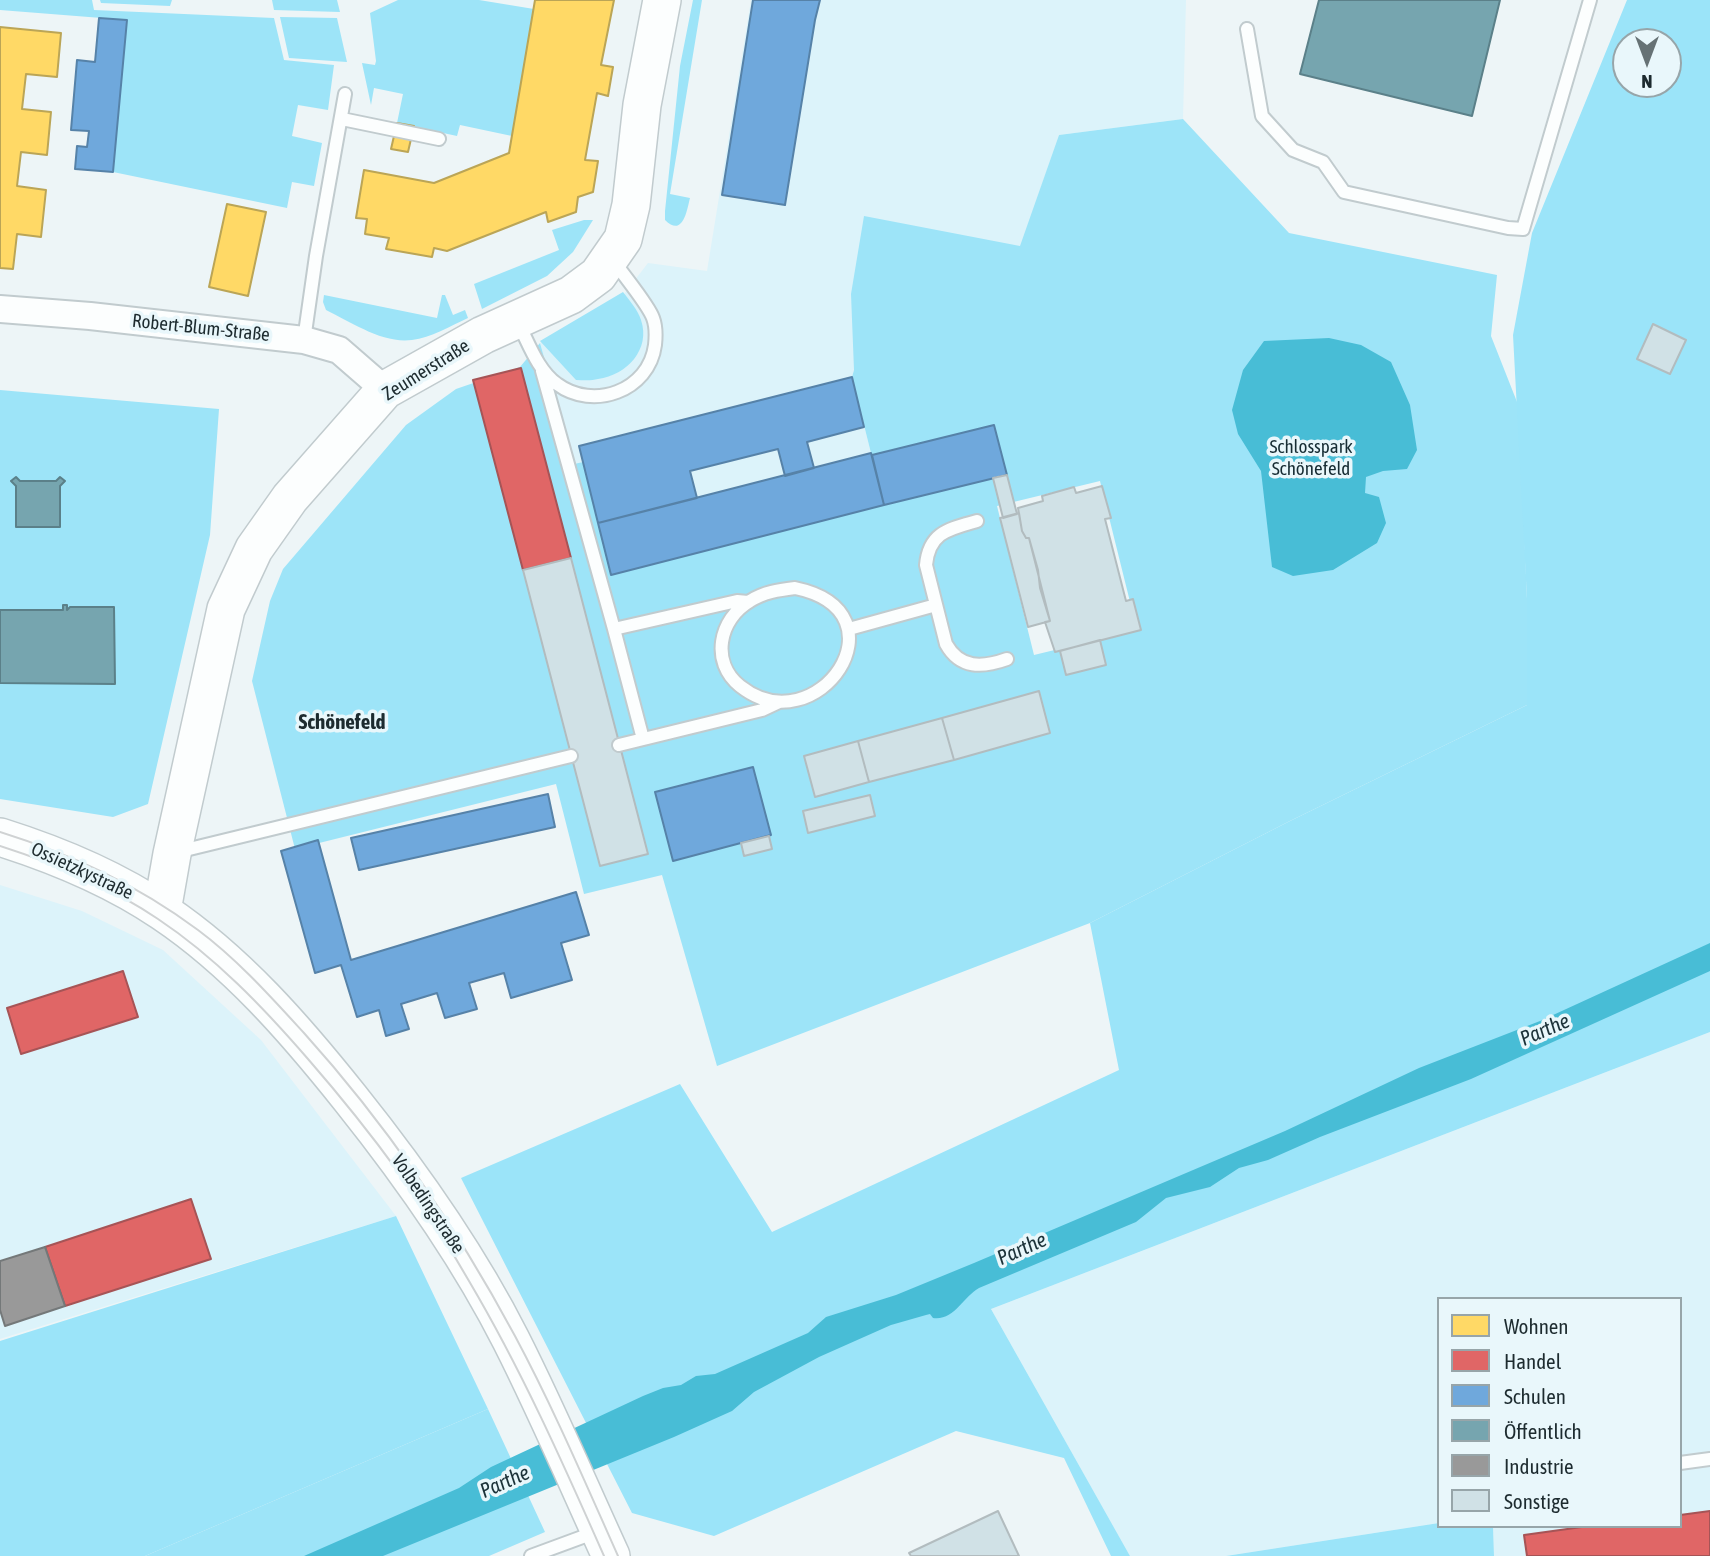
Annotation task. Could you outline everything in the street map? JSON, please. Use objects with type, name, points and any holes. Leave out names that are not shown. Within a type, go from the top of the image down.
[{"type":"main road","name":"Zeumerstraße","points":[[162,911],[226,608],[254,549],[290,498],[385,390],[453,351],[571,295],[598,275],[623,239],[631,205],[642,105],[662,0]]},
{"type":"main road","name":"Ossietzkystraße","points":[[0,836],[77,865],[121,886],[162,911]]},
{"type":"main road","name":"Volbedingstraße","points":[[162,911],[229,963],[280,1015],[392,1150],[476,1277],[510,1338],[605,1543]]},
{"type":"street","name":"Robert-Blum-Straße","points":[[0,309],[90,316],[304,340],[339,350],[385,390]]},
{"type":"lane","points":[[1247,29],[1262,116],[1293,150],[1323,162],[1344,192],[1523,229],[1590,0]]},
{"type":"lane","points":[[304,340],[318,242],[345,94]]},
{"type":"lane","points":[[342,119],[439,139]]},
{"type":"lane","points":[[541,367],[555,383],[573,394],[594,397],[615,394],[634,384],[646,370],[654,353],[656,336],[653,318],[611,257]]},
{"type":"lane","points":[[517,320],[541,367],[643,739]]},
{"type":"lane","points":[[977,521],[948,529],[938,535],[931,544],[926,565],[946,644],[959,660],[981,667],[1007,659]]},
{"type":"lane","points":[[619,745],[762,710],[779,702],[814,694],[827,686],[845,661],[849,646],[849,629],[844,616],[836,607],[811,592],[795,588],[780,589],[748,602],[726,625],[721,640],[723,661],[736,682],[762,698],[779,702]]},
{"type":"lane","points":[[614,629],[737,601],[748,602]]},
{"type":"lane","points":[[849,629],[936,605]]},
{"type":"lane","points":[[172,854],[571,756]]},
{"type":"lane","points":[[1682,1462],[1710,1459]]},
{"type":"lane","points":[[531,1556],[605,1543]]},
{"type":"shaded area","points":[[751,0],[1186,0],[1183,119],[1059,135],[1021,246],[854,370],[852,377],[884,505],[611,575],[583,462],[573,464],[540,343],[624,294],[648,263],[707,271]]},
{"type":"shaded area","points":[[1627,0],[1710,0],[1710,1032],[991,1309],[1130,1556],[1111,1556],[1064,1458],[956,1431],[714,1536],[632,1513],[461,1178],[680,1084],[772,1232],[1119,1070],[1090,923],[1527,705],[1527,599],[1513,335],[1532,233],[1612,37],[1612,98],[1682,98],[1682,28],[1616,28]]},
{"type":"shaded area","points":[[0,885],[82,911],[163,950],[261,1040],[396,1216],[0,1339]]},
{"type":"shaded area","points":[[1710,1032],[1710,1556],[1494,1556],[1493,1528],[1682,1528],[1682,1297],[1437,1297],[1437,1523],[1226,1556],[1130,1556],[991,1309]]},
{"type":"shaded area","points":[[396,1216],[488,1409],[145,1556],[0,1556],[0,1341]]},
{"type":"shaded area","points":[[1437,1523],[1437,1528],[1493,1528],[1494,1556],[1226,1556]]},
{"type":"green space","points":[[0,0],[92,0],[94,10],[274,18],[284,60],[334,65],[328,110],[298,105],[292,136],[322,143],[314,186],[292,182],[287,208],[113,172],[127,20],[0,10]]},
{"type":"green space","points":[[100,0],[172,0],[170,6],[101,3]]},
{"type":"green space","points":[[272,0],[337,0],[340,12],[274,10]]},
{"type":"green space","points":[[398,0],[479,0],[534,9],[512,136],[460,125],[457,136],[397,123],[403,94],[374,88],[371,105],[362,63],[375,65],[376,61],[370,13]]},
{"type":"green space","points":[[693,0],[702,0],[670,194],[690,198],[683,220],[676,226],[665,220],[665,211],[680,66]]},
{"type":"green space","points":[[280,17],[337,18],[347,62],[289,58]]},
{"type":"green space","name":"Schlosspark Schönefeld","points":[[1183,119],[1289,233],[1497,275],[1491,336],[1519,407],[1527,599],[1527,705],[1090,923],[717,1066],[662,875],[584,894],[556,784],[295,849],[252,681],[270,601],[283,569],[406,425],[456,389],[520,367],[540,343],[574,464],[583,462],[611,574],[884,505],[852,377],[851,294],[864,216],[1020,246],[1059,135]],"holes":[[[1100,481],[1137,630],[1034,655],[997,506]]]},
{"type":"green space","points":[[584,220],[593,220],[573,252],[547,276],[482,309],[474,284],[559,250],[552,230]]},
{"type":"green space","points":[[623,292],[641,320],[643,341],[639,350],[627,366],[609,377],[576,380],[540,341]]},
{"type":"green space","points":[[324,295],[437,318],[442,295],[445,295],[453,315],[465,310],[468,318],[419,339],[390,339],[326,310]]},
{"type":"green space","points":[[0,390],[219,409],[210,535],[148,804],[113,817],[0,799]]},
{"type":"green space","points":[[488,1409],[545,1532],[489,1556],[145,1556]]},
{"type":"water","points":[[1329,338],[1361,345],[1391,362],[1410,405],[1417,450],[1407,469],[1383,471],[1366,477],[1365,493],[1379,497],[1386,523],[1377,543],[1333,570],[1293,576],[1272,567],[1261,471],[1238,434],[1232,410],[1243,370],[1264,341]]},
{"type":"water","name":"Parthe","points":[[1710,943],[1710,971],[1471,1079],[1268,1160],[1239,1168],[1210,1187],[1166,1198],[1136,1222],[979,1288],[947,1316],[933,1318],[930,1314],[891,1325],[819,1357],[754,1392],[732,1411],[674,1437],[383,1556],[304,1556],[459,1488],[491,1467],[643,1396],[663,1388],[681,1385],[696,1376],[715,1374],[808,1333],[826,1317],[896,1295],[974,1263],[1285,1131],[1419,1068],[1540,1021]]},
{"type":"building: Wohnen","points":[[535,0],[614,0],[601,65],[613,67],[608,96],[597,93],[585,160],[598,161],[593,192],[578,197],[576,212],[548,222],[546,212],[447,251],[434,248],[432,257],[386,249],[389,238],[365,234],[367,219],[356,218],[364,170],[434,183],[509,153]]},
{"type":"building: Wohnen","points":[[0,27],[61,33],[57,77],[26,74],[22,109],[51,112],[47,155],[21,152],[17,186],[46,190],[41,237],[17,234],[13,269],[0,268]]},
{"type":"building: Wohnen","points":[[397,123],[414,126],[408,152],[391,149]]},
{"type":"building: Wohnen","points":[[227,204],[266,212],[248,296],[209,287]]},
{"type":"building: Handel","points":[[521,368],[571,558],[523,570],[473,380]]},
{"type":"building: Handel","points":[[123,971],[138,1017],[21,1054],[7,1008]]},
{"type":"building: Handel","points":[[191,1199],[211,1259],[65,1306],[45,1247]]},
{"type":"building: Handel","points":[[1710,1511],[1710,1556],[1527,1556],[1524,1535],[1575,1528],[1682,1528],[1682,1515]]},
{"type":"building: Schulen","points":[[753,0],[820,0],[785,205],[722,195]]},
{"type":"building: Schulen","points":[[99,18],[127,20],[113,172],[75,169],[77,146],[87,147],[89,131],[71,130],[77,60],[95,62]]},
{"type":"building: Schulen","points":[[852,377],[864,427],[807,442],[814,468],[785,476],[778,449],[690,471],[697,498],[598,523],[579,446]]},
{"type":"building: Schulen","points":[[994,425],[1007,475],[884,505],[872,455]]},
{"type":"building: Schulen","points":[[871,453],[884,505],[611,575],[598,523]]},
{"type":"building: Schulen","points":[[753,767],[771,835],[673,861],[655,792]]},
{"type":"building: Schulen","points":[[548,794],[555,827],[359,870],[351,838]]},
{"type":"building: Schulen","points":[[318,840],[351,960],[576,892],[589,935],[561,943],[572,980],[511,998],[504,973],[469,983],[477,1009],[445,1018],[437,993],[401,1004],[409,1029],[386,1036],[379,1010],[357,1017],[341,965],[315,973],[281,851]]},
{"type":"building: Öffentlich","points":[[1319,0],[1500,0],[1472,116],[1300,74]]},
{"type":"building: Öffentlich","points":[[16,477],[20,481],[56,481],[60,477],[65,481],[60,486],[60,527],[16,527],[16,486],[11,481]]},
{"type":"building: Öffentlich","points":[[63,605],[67,605],[67,610],[70,607],[114,607],[115,684],[0,683],[0,610],[63,610]]},
{"type":"building: Industrie","points":[[45,1247],[65,1306],[5,1326],[0,1310],[0,1261]]},
{"type":"building: Sonstige","points":[[1653,324],[1686,340],[1670,374],[1637,359]]},
{"type":"building: Sonstige","points":[[1007,475],[1017,514],[1003,518],[993,478]]},
{"type":"building: Sonstige","points":[[1102,486],[1111,518],[1105,519],[1126,601],[1133,599],[1141,630],[1055,652],[1045,622],[1050,621],[1040,588],[1038,570],[1029,538],[1026,538],[1022,531],[1018,508],[1043,501],[1042,496],[1074,487],[1076,493]]},
{"type":"building: Sonstige","points":[[1019,513],[1022,531],[1026,538],[1029,538],[1050,621],[1028,627],[1000,518]]},
{"type":"building: Sonstige","points":[[571,558],[648,854],[600,866],[523,570]]},
{"type":"building: Sonstige","points":[[1100,640],[1106,665],[1066,675],[1060,651]]},
{"type":"building: Sonstige","points":[[1039,691],[1050,733],[954,760],[942,718]]},
{"type":"building: Sonstige","points":[[942,718],[954,760],[869,782],[858,741]]},
{"type":"building: Sonstige","points":[[858,741],[869,782],[815,797],[804,756]]},
{"type":"building: Sonstige","points":[[870,795],[875,816],[808,833],[803,811]]},
{"type":"building: Sonstige","points":[[769,836],[772,849],[744,856],[741,843]]},
{"type":"building: Sonstige","points":[[998,1511],[1019,1556],[911,1556],[909,1553]]},
{"type":"tram line","points":[[0,832],[103,872],[198,930],[240,966],[334,1068],[419,1178],[493,1296],[542,1390],[618,1556]]},
{"type":"tram line","points":[[0,846],[62,868],[101,886],[179,934],[219,966],[256,1002],[330,1085],[414,1194],[469,1281],[524,1382],[604,1556]]},
{"type":"district","name":"Schönefeld","points":[[342,722]]}]
